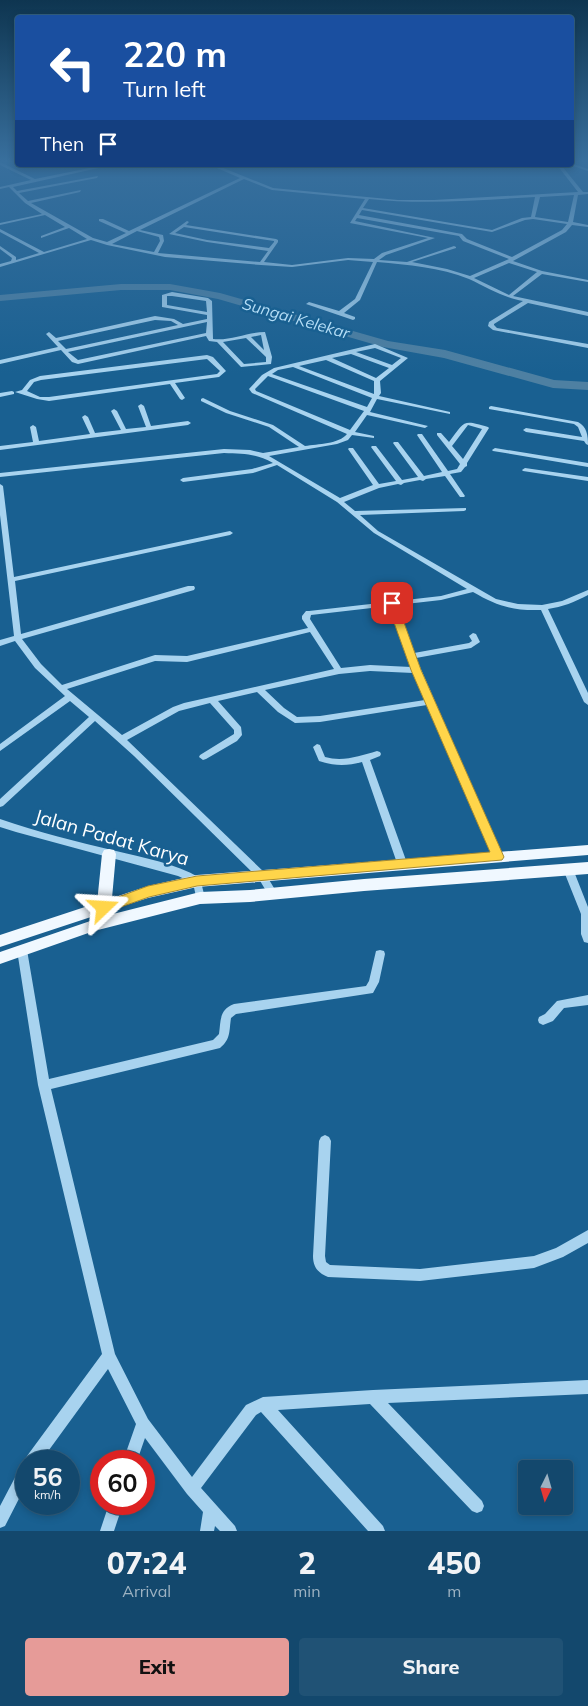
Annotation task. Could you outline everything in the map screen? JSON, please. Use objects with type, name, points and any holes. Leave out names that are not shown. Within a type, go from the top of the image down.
[{"type":"main road","points":[[0,941],[148,892],[197,881],[588,850]]},
{"type":"main road","points":[[102,923],[109,854]]},
{"type":"main road","points":[[386,865],[389,883]]},
{"type":"main road","points":[[0,958],[102,923],[200,898],[272,894],[588,868]]},
{"type":"street","points":[[1,230],[43,253]]},
{"type":"street","points":[[42,237],[59,230]]},
{"type":"street","points":[[75,230],[91,239],[107,244],[155,254],[302,266],[348,259],[407,263],[447,270],[470,278],[509,297],[588,314]]},
{"type":"street","points":[[124,230],[129,233]]},
{"type":"street","points":[[107,244],[136,230]]},
{"type":"street","points":[[139,230],[161,236],[162,241],[155,254]]},
{"type":"street","points":[[176,230],[171,234],[271,250]]},
{"type":"street","points":[[208,230],[275,239],[277,241],[261,264]]},
{"type":"street","points":[[340,313],[357,300],[376,260],[384,254],[433,238],[393,230]]},
{"type":"street","points":[[435,230],[460,235],[465,240],[541,272],[588,281]]},
{"type":"street","points":[[470,278],[510,260],[564,230]]},
{"type":"street","points":[[484,234],[492,231]]},
{"type":"street","points":[[0,266],[91,239]]},
{"type":"street","points":[[0,247],[14,258],[13,263]]},
{"type":"street","points":[[407,263],[454,248]]},
{"type":"street","points":[[509,297],[541,272]]},
{"type":"street","points":[[210,317],[164,306],[165,295],[172,294],[208,300],[210,302],[211,340],[219,341],[260,333],[264,335],[270,363],[243,366],[219,341]]},
{"type":"street","points":[[527,301],[498,317],[491,323],[491,326],[495,329],[588,346]]},
{"type":"street","points":[[309,304],[353,318]]},
{"type":"street","points":[[166,318],[181,309]]},
{"type":"street","points":[[0,362],[182,326],[210,317]]},
{"type":"street","points":[[54,340],[155,318],[166,318],[182,326]]},
{"type":"street","points":[[120,326],[130,337],[137,350]]},
{"type":"street","points":[[49,334],[74,361],[78,362],[210,334]]},
{"type":"street","points":[[246,335],[269,357]]},
{"type":"street","points":[[372,437],[351,433],[252,391],[252,388],[268,374],[278,369],[353,353],[375,346],[404,356],[377,380]]},
{"type":"street","points":[[353,353],[392,367]]},
{"type":"street","points":[[0,395],[18,392],[32,381],[40,378],[207,357],[211,358],[223,371],[219,375],[44,399],[33,398],[18,392]]},
{"type":"street","points":[[327,358],[377,380]]},
{"type":"street","points":[[295,366],[376,396],[448,413]]},
{"type":"street","points":[[268,374],[367,412],[424,426]]},
{"type":"street","points":[[263,455],[341,441],[351,433],[367,412],[378,393],[377,380]]},
{"type":"street","points":[[172,382],[182,398]]},
{"type":"street","points":[[203,400],[228,412],[271,426],[304,448]]},
{"type":"street","points":[[141,406],[149,428]]},
{"type":"street","points":[[491,408],[576,423],[581,426],[587,441]]},
{"type":"street","points":[[114,411],[124,431]]},
{"type":"street","points":[[85,417],[93,435]]},
{"type":"street","points":[[0,448],[188,423]]},
{"type":"street","points":[[339,501],[377,486],[446,475],[459,471],[465,465],[486,428],[470,423],[466,424],[449,446]]},
{"type":"street","points":[[34,427],[36,443]]},
{"type":"street","points":[[526,430],[587,441]]},
{"type":"street","points":[[439,434],[465,465]]},
{"type":"street","points":[[420,435],[462,496]]},
{"type":"street","points":[[396,443],[423,479]]},
{"type":"street","points":[[374,447],[401,483]]},
{"type":"street","points":[[351,450],[377,486]]},
{"type":"street","points":[[495,450],[588,465]]},
{"type":"street","points":[[0,475],[224,451],[250,452],[263,455],[278,463],[339,501],[376,532],[472,590],[505,605],[544,608],[568,603],[588,592]]},
{"type":"street","points":[[183,480],[253,471],[278,463]]},
{"type":"street","points":[[525,470],[588,479]]},
{"type":"street","points":[[0,486],[18,639],[31,660],[121,739],[262,876],[272,894]]},
{"type":"street","points":[[355,513],[464,509]]},
{"type":"street","points":[[11,580],[230,533]]},
{"type":"street","points":[[0,643],[191,588]]},
{"type":"street","points":[[339,671],[306,619],[309,613],[440,598],[472,590]]},
{"type":"street","points":[[392,603],[416,670],[498,857]]},
{"type":"street","points":[[544,608],[588,702]]},
{"type":"street","points":[[62,688],[155,658],[187,659],[312,629]]},
{"type":"street","points":[[411,656],[471,645],[476,642],[473,636]]},
{"type":"street","points":[[121,739],[176,709],[212,699],[339,671],[370,668],[416,670]]},
{"type":"street","points":[[259,689],[281,710],[295,720],[430,702]]},
{"type":"street","points":[[0,748],[71,696]]},
{"type":"street","points":[[203,757],[234,739],[238,734],[238,729],[212,699]]},
{"type":"street","points":[[0,804],[95,716]]},
{"type":"street","points":[[317,747],[322,759],[328,761],[365,759],[377,754]]},
{"type":"street","points":[[365,759],[402,864]]},
{"type":"street","name":"Jalan Padat Karya","points":[[0,823],[46,837],[163,867],[189,876],[197,881],[200,898]]},
{"type":"street","points":[[568,869],[586,914],[586,934],[588,939]]},
{"type":"street","points":[[22,950],[44,1084],[109,1356],[143,1424],[192,1489],[230,1531]]},
{"type":"street","points":[[44,1084],[216,1044],[223,1041],[226,1035],[224,1018],[228,1012],[234,1009],[369,990],[374,982],[380,954]]},
{"type":"street","points":[[543,1020],[549,1018],[561,1004],[588,1000]]},
{"type":"street","points":[[325,1141],[318,1256],[319,1264],[323,1270],[332,1272],[420,1275],[534,1262],[559,1253],[588,1236]]},
{"type":"street","points":[[40,1450],[109,1356]]},
{"type":"street","points":[[192,1489],[251,1410],[263,1404],[588,1387]]},
{"type":"street","points":[[373,1397],[477,1506]]},
{"type":"street","points":[[263,1404],[378,1531]]},
{"type":"street","points":[[134,1450],[143,1424]]},
{"type":"street","points":[[0,1521],[15,1492]]},
{"type":"street","points":[[207,1531],[211,1510]]},
{"type":"street","points":[[107,1531],[112,1515]]},
{"type":"waterway","name":"Sungai Kelekar","points":[[0,298],[121,287],[170,287],[220,296],[387,344],[445,354],[553,384],[588,386]]},
{"type":"route","points":[[104,908],[148,892],[197,881],[498,857],[416,670],[392,603]]}]
